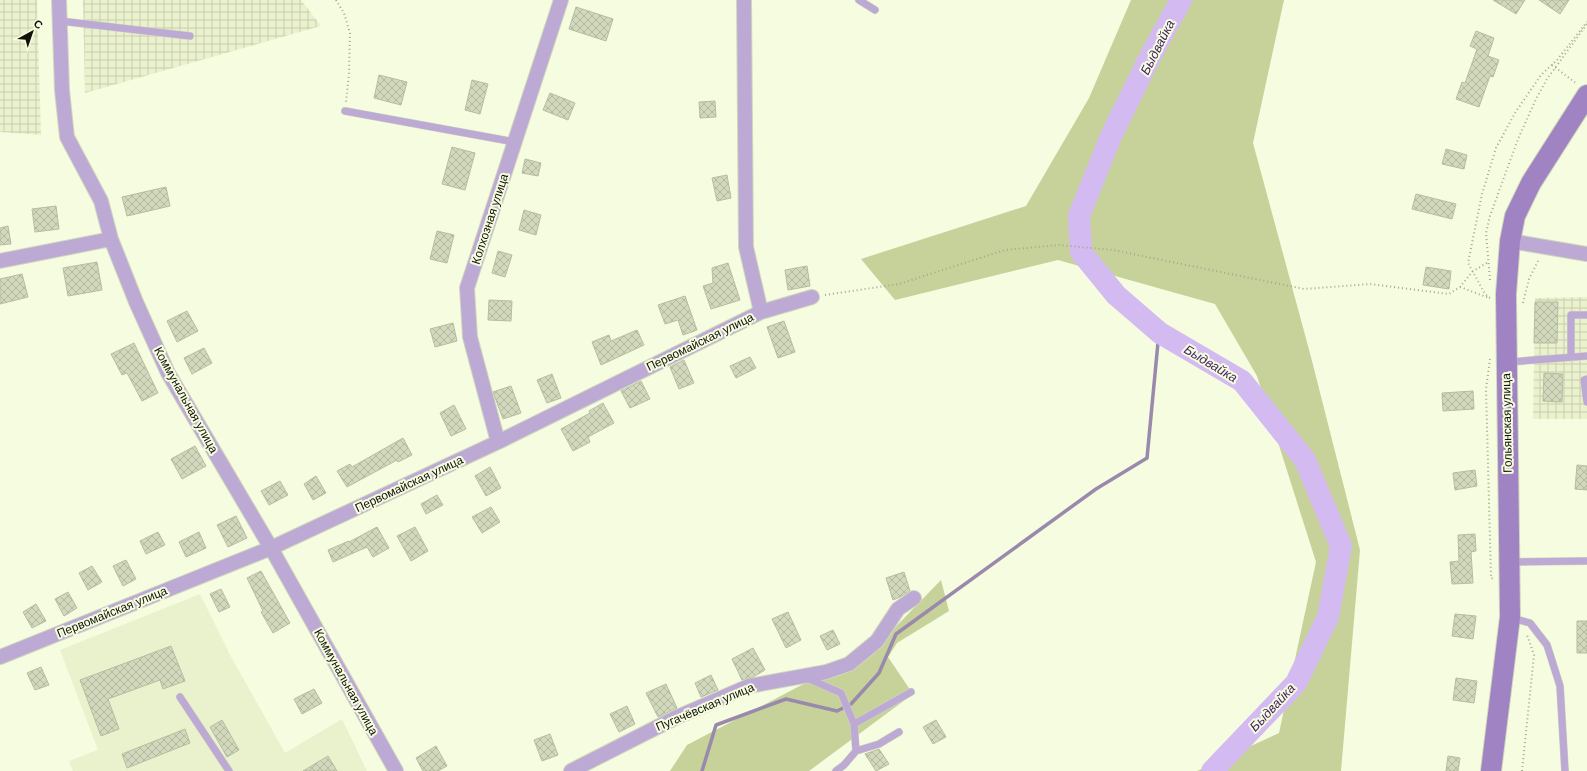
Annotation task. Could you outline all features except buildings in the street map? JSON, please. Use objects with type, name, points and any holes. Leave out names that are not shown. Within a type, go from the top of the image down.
[{"type":"main road","name":"Гольянская улица","points":[[1491,771],[1510,617],[1509,562],[1498,360],[1506,294],[1510,241],[1515,216],[1531,183],[1584,91]]},
{"type":"street","name":"Коммунальная улица","points":[[59,0],[62,90],[67,136],[101,200],[111,240],[136,302],[168,373],[271,548],[396,771]]},
{"type":"street","name":"Колхозная улица","points":[[498,442],[470,338],[467,288],[561,0]]},
{"type":"street","points":[[744,0],[746,247],[761,312]]},
{"type":"street","points":[[0,261],[111,240]]},
{"type":"street","points":[[1510,241],[1587,254]]},
{"type":"street","name":"Первомайская улица","points":[[0,657],[271,548],[498,442],[761,312],[812,297]]},
{"type":"street","name":"Пугачёвская улица","points":[[570,771],[676,718],[749,686],[826,672],[849,664],[877,640],[898,609],[914,598]]},
{"type":"lane","points":[[858,0],[875,10]]},
{"type":"lane","points":[[60,22],[190,36]]},
{"type":"lane","points":[[344,111],[515,142]]},
{"type":"lane","points":[[1572,357],[1571,315],[1587,315]]},
{"type":"lane","points":[[1498,360],[1587,356]]},
{"type":"lane","points":[[1587,379],[1584,380],[1587,402]]},
{"type":"lane","points":[[1509,562],[1587,561]]},
{"type":"lane","points":[[1510,617],[1530,623],[1547,645],[1560,686],[1564,771]]},
{"type":"lane","points":[[803,676],[842,693],[854,724],[856,751]]},
{"type":"lane","points":[[854,724],[911,692]]},
{"type":"lane","points":[[180,697],[229,771]]},
{"type":"lane","points":[[836,771],[844,765],[856,751],[879,744],[899,732]]},
{"type":"path","points":[[336,0],[344,13],[350,33],[344,111]]},
{"type":"path","points":[[1491,298],[1485,294],[1468,264],[1482,194],[1496,148],[1541,75],[1552,65],[1587,22]]},
{"type":"path","points":[[1552,65],[1584,91]]},
{"type":"path","points":[[812,297],[899,284],[1005,250],[1059,245],[1114,250],[1304,289],[1370,284],[1448,294],[1460,287],[1472,272],[1488,262]]},
{"type":"path","points":[[1460,287],[1491,298]]},
{"type":"path","points":[[1490,304],[1491,298]]},
{"type":"path","points":[[1491,578],[1486,390],[1498,360]]},
{"type":"shaded area","points":[[0,0],[37,0],[41,135],[0,132]]},
{"type":"shaded area","points":[[83,0],[301,0],[321,26],[85,93]]},
{"type":"shaded area","points":[[1131,0],[1284,0],[1253,143],[1311,357],[1360,550],[1341,771],[1197,771],[1279,733],[1316,562],[1257,376],[1215,304],[1058,260],[895,300],[861,259],[1026,206],[1089,98]]},
{"type":"shaded area","points":[[1587,297],[1587,419],[1533,419],[1535,298]]},
{"type":"shaded area","points":[[941,580],[949,611],[897,643],[888,657],[913,694],[809,771],[670,771],[687,745],[878,645]]},
{"type":"shaded area","points":[[200,594],[230,655],[285,753],[342,719],[367,771],[73,771],[69,761],[98,750],[60,650]]},
{"type":"waterway","name":"Быдвайка","points":[[1181,0],[1150,57],[1111,136],[1079,216],[1081,252],[1116,295],[1160,333],[1242,381],[1305,460],[1341,546],[1328,617],[1296,683],[1212,771]]},
{"type":"waterway","points":[[702,771],[716,725],[786,699],[837,711],[851,704],[879,673],[896,634],[1096,489],[1147,458],[1159,332]]}]
